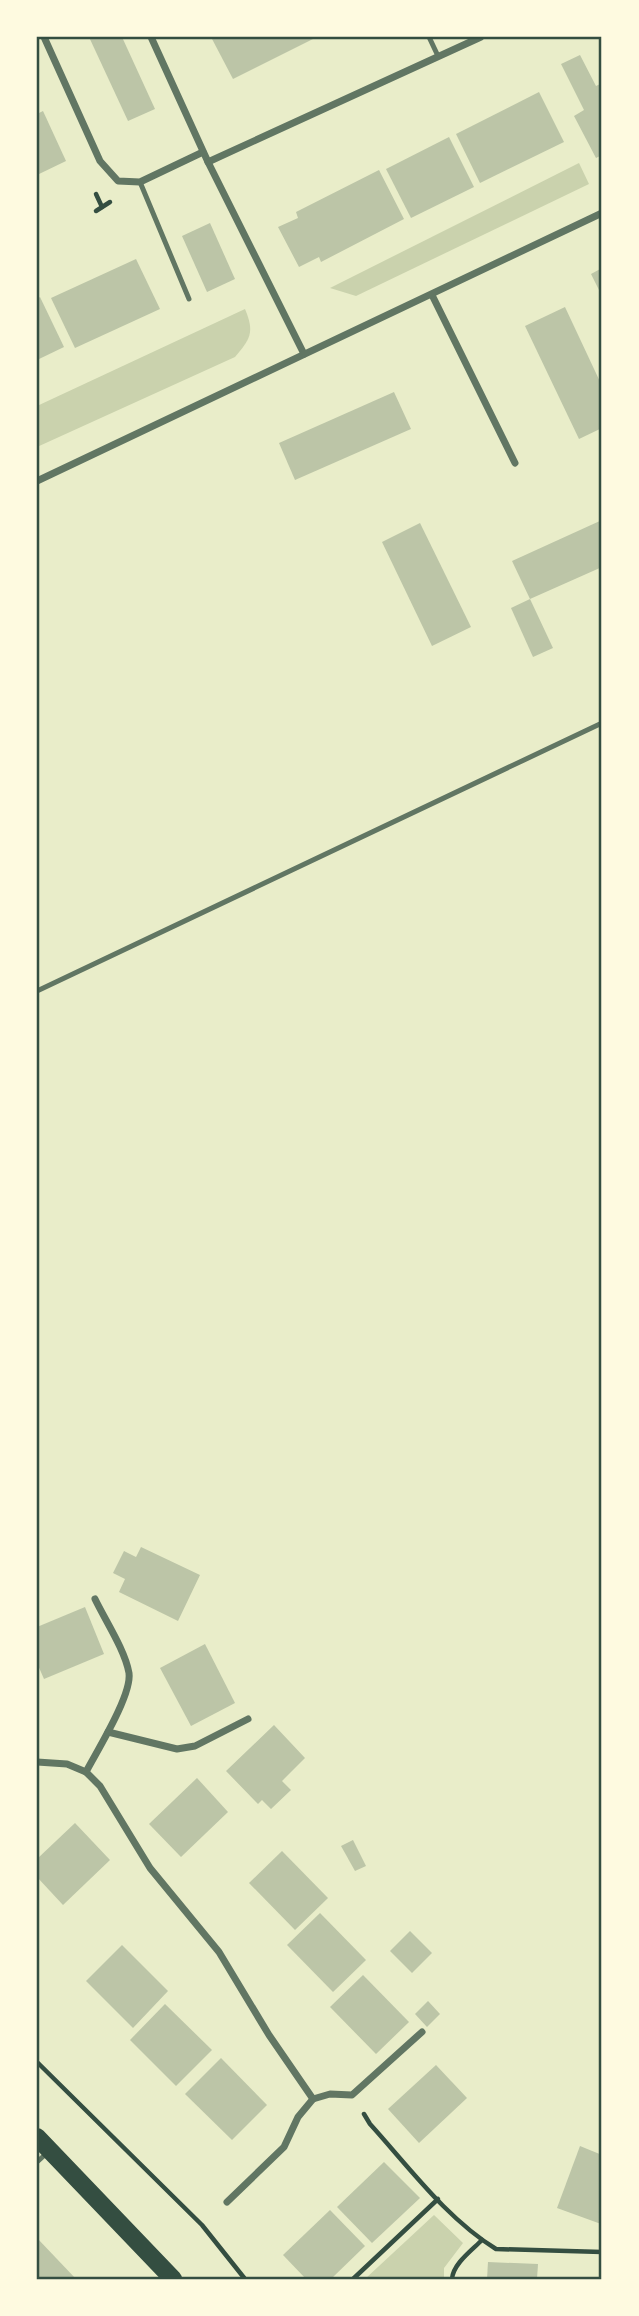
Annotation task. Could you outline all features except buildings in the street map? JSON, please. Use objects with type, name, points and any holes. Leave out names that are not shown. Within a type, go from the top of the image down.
[{"type":"main road","points":[[37,2137],[43,2156],[173,2279]]},
{"type":"street","points":[[44,37],[100,161],[118,181],[140,182],[203,152]]},
{"type":"street","points":[[151,37],[203,152],[304,354]]},
{"type":"street","points":[[208,162],[481,37]]},
{"type":"street","points":[[37,481],[602,213]]},
{"type":"street","points":[[432,295],[514,463]]},
{"type":"street","points":[[86,1772],[126,1692],[129,1674],[95,1599]]},
{"type":"street","points":[[108,1732],[177,1749],[195,1745],[247,1719]]},
{"type":"street","points":[[37,1762],[67,1765],[86,1772],[100,1786],[149,1868],[219,1952],[269,2035],[313,2099]]},
{"type":"street","points":[[227,2202],[284,2147],[298,2117],[313,2099],[330,2094],[352,2095],[422,2032]]},
{"type":"lane","points":[[429,37],[438,56]]},
{"type":"lane","points":[[140,182],[189,299]]},
{"type":"lane","points":[[37,990],[602,723]]},
{"type":"path","points":[[37,2062],[202,2225],[245,2279]]},
{"type":"path","points":[[352,2095],[370,2124],[438,2199],[482,2240],[496,2249],[602,2252]]},
{"type":"path","points":[[353,2279],[438,2199]]},
{"type":"path","points":[[452,2279],[452,2274],[463,2259],[482,2240]]},
{"type":"green space","points":[[579,163],[589,184],[356,296],[330,288]]},
{"type":"green space","points":[[245,309],[250,324],[249,335],[235,357],[37,447],[37,406]]},
{"type":"green space","points":[[434,2215],[463,2243],[444,2268],[444,2279],[365,2279]]}]
